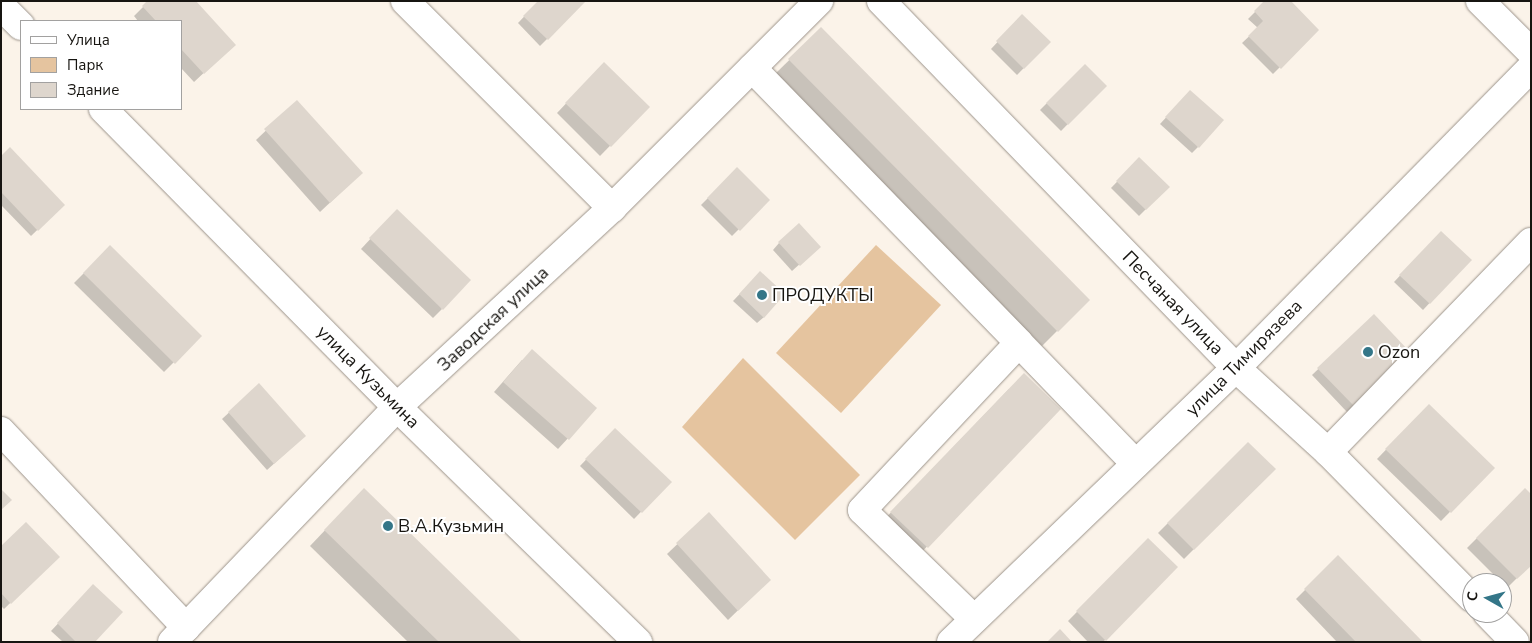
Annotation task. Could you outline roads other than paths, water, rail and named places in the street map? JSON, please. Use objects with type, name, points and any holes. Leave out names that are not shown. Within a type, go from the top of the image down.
[{"type":"street","points":[[405,1],[612,208]]},
{"type":"street","name":"Заводская улица","points":[[179,634],[397,407],[612,208],[819,1]]},
{"type":"street","name":"Песчаная улица","points":[[881,1],[1236,368],[1328,452],[1462,588]]},
{"type":"street","points":[[1480,1],[1531,52]]},
{"type":"street","points":[[1,6],[20,25]]},
{"type":"street","points":[[752,68],[1136,464]]},
{"type":"street","name":"улица Тимирязева","points":[[951,642],[1236,368],[1531,68]]},
{"type":"street","name":"улица Кузьмина","points":[[104,110],[397,407],[638,642]]},
{"type":"street","points":[[1328,452],[1531,242]]},
{"type":"street","points":[[974,619],[862,510],[1019,343]]},
{"type":"street","points":[[1,432],[179,634]]},
{"type":"street","points":[[1497,623],[1515,642]]},
{"type":"place","name":"ПРОДУКТЫ","points":[[762,295]]},
{"type":"place","name":"Ozon","points":[[1368,352]]},
{"type":"place","name":"В.А.Кузьмин","points":[[388,526]]}]
